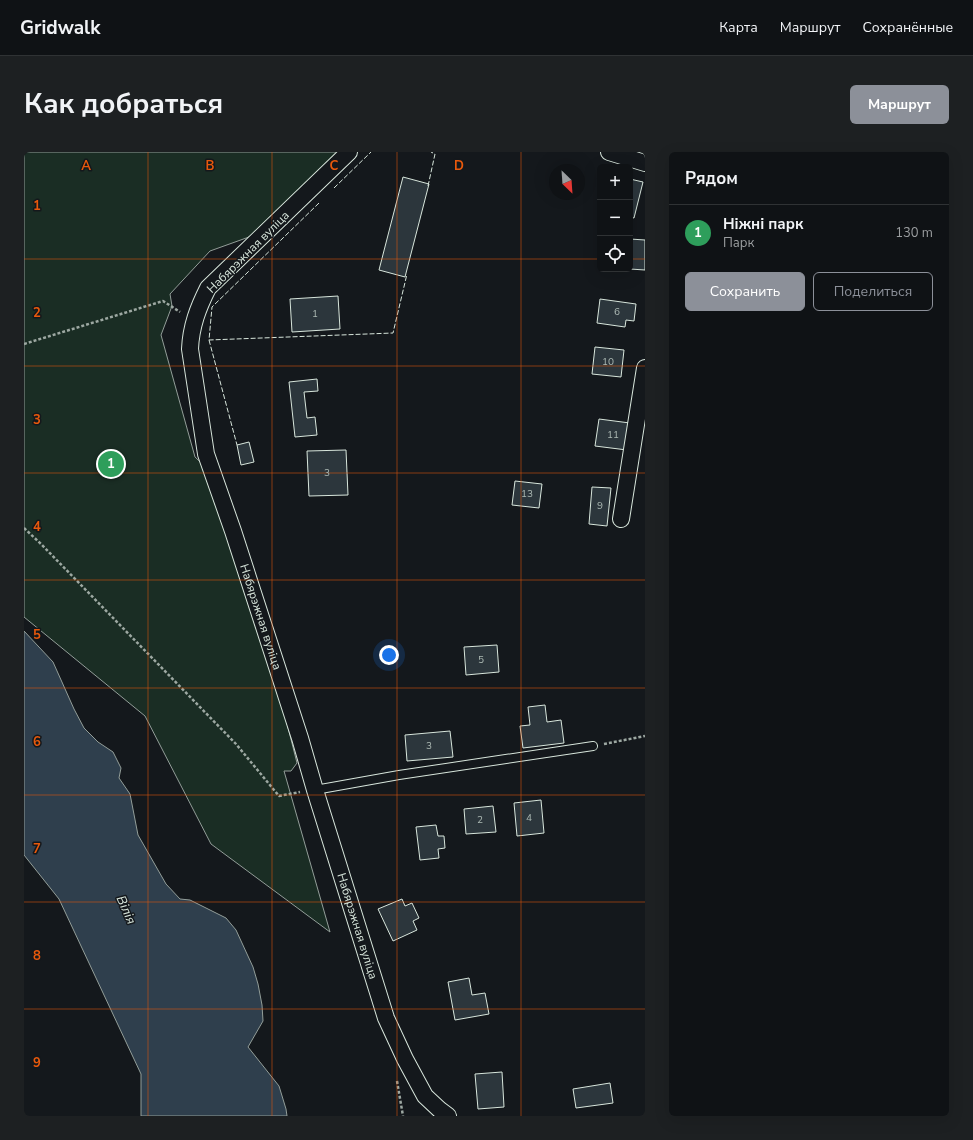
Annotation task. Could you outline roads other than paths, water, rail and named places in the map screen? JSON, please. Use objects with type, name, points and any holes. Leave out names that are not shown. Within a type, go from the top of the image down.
[{"type":"street","name":"Набярэжная вуліца","points":[[349,152],[208,288],[194,320],[190,349],[206,454],[233,531],[300,738],[386,1018],[405,1059],[425,1096],[448,1116]]},
{"type":"street","points":[[609,152],[645,163]]},
{"type":"street","points":[[621,519],[645,368]]},
{"type":"lane","points":[[315,790],[399,775],[594,746]]},
{"type":"water","name":"Вілія","points":[[24,631],[53,662],[84,728],[98,742],[113,752],[121,768],[119,778],[130,794],[138,835],[166,884],[180,899],[190,900],[226,918],[236,930],[253,967],[262,1005],[263,1021],[248,1047],[279,1086],[287,1116],[141,1116],[141,1074],[59,899],[24,855]]},
{"type":"place","name":"Ніжні парк","points":[[111,464]]}]
